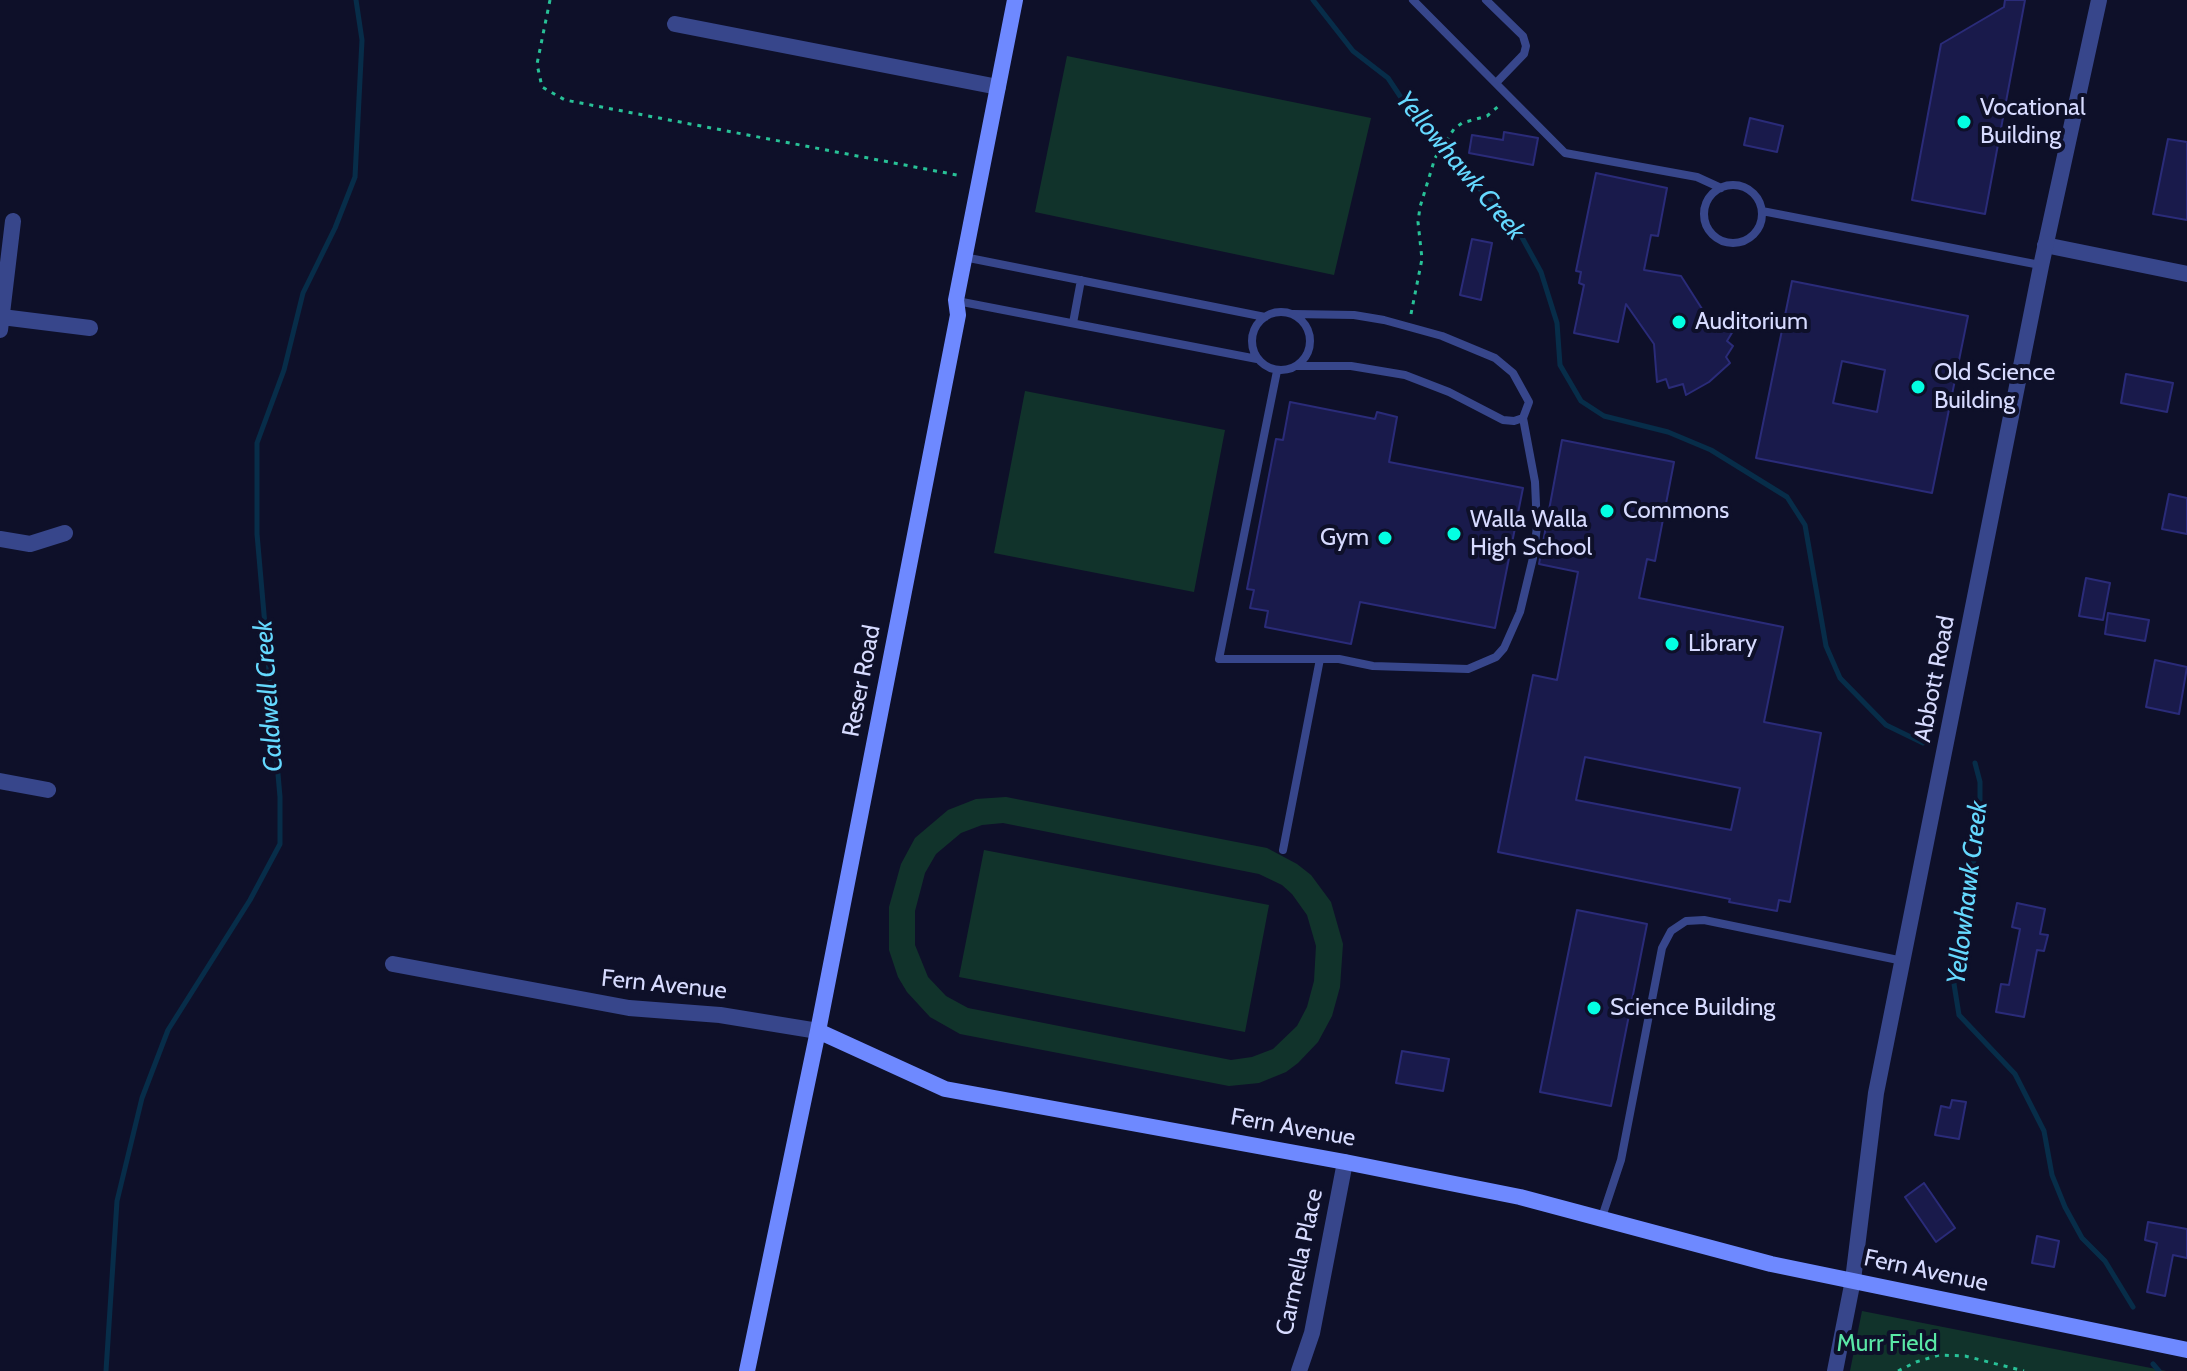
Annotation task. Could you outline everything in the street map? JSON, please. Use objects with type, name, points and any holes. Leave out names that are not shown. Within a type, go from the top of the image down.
[{"type":"main road","name":"Reser Road","points":[[747,1371],[818,1031],[958,315],[956,300],[1015,0]]},
{"type":"main road","name":"Fern Avenue","points":[[818,1031],[945,1089],[1520,1197],[1771,1264],[2187,1350]]},
{"type":"street","name":"Abbott Road","points":[[1835,1371],[1853,1280],[1876,1093],[2045,245],[2099,0]]},
{"type":"street","points":[[675,24],[998,87]]},
{"type":"street","points":[[13,221],[1,323],[90,328]]},
{"type":"street","points":[[2045,245],[2187,274]]},
{"type":"street","points":[[0,539],[30,544],[65,533]]},
{"type":"street","points":[[0,781],[48,790]]},
{"type":"street","name":"Fern Avenue","points":[[393,964],[629,1008],[731,1016],[818,1031]]},
{"type":"street","name":"Carmella Place","points":[[1299,1371],[1312,1333],[1345,1162]]},
{"type":"lane","points":[[1413,0],[1565,153],[1697,177],[1721,188],[1739,186],[1748,189],[1760,202],[1762,211],[1762,220],[1753,236],[1736,243],[1719,240],[1707,226],[1705,209],[1708,200],[1721,188]]},
{"type":"lane","points":[[1486,0],[1523,36],[1526,46],[1524,54],[1496,83]]},
{"type":"lane","points":[[1762,211],[2041,266]]},
{"type":"lane","points":[[964,257],[1265,317]]},
{"type":"lane","points":[[1073,323],[1081,280]]},
{"type":"lane","points":[[956,300],[1257,359]]},
{"type":"lane","points":[[1277,371],[1219,659],[1339,659],[1373,666],[1468,669],[1496,657],[1504,648],[1520,612],[1533,558],[1537,527],[1535,482],[1523,418],[1529,402],[1513,373],[1495,358],[1409,326],[1354,315],[1276,312],[1265,317],[1252,334],[1253,350],[1257,359],[1269,369],[1351,366],[1405,375],[1449,392],[1503,420],[1523,418]]},
{"type":"lane","points":[[1293,314],[1305,325],[1310,341],[1306,357],[1296,366]]},
{"type":"lane","points":[[1283,850],[1320,659]]},
{"type":"lane","points":[[1602,1217],[1621,1160],[1662,948],[1671,931],[1686,921],[1704,920],[1903,961]]},
{"type":"path","points":[[550,0],[537,64],[542,87],[565,100],[982,180]]},
{"type":"path","points":[[1409,326],[1422,259],[1418,222],[1420,207],[1435,158],[1454,129],[1462,123],[1487,116],[1510,97]]},
{"type":"path","points":[[1898,1371],[1939,1355],[1965,1356],[2024,1371]]},
{"type":"green space","points":[[1067,56],[1371,118],[1334,275],[1035,212]]},
{"type":"green space","points":[[1025,391],[1225,430],[1194,592],[994,553]]},
{"type":"green space","points":[[1006,797],[1267,848],[1297,864],[1311,875],[1331,902],[1343,944],[1340,987],[1332,1016],[1318,1042],[1286,1072],[1259,1083],[1229,1086],[960,1034],[930,1017],[898,977],[889,950],[889,907],[901,864],[915,838],[948,810],[976,799]],"holes":[[[1003,823],[1259,874],[1282,885],[1292,894],[1307,915],[1316,946],[1314,981],[1307,1007],[1297,1026],[1273,1049],[1252,1057],[1231,1060],[968,1008],[946,996],[928,977],[915,945],[915,911],[925,873],[936,854],[961,833],[982,825]]]},
{"type":"green space","points":[[984,850],[1269,905],[1245,1032],[959,977]]},
{"type":"green space","name":"Murr Field","points":[[1862,1311],[2166,1371],[1850,1371]]},
{"type":"building","name":"Vocational Building","points":[[2005,0],[2025,0],[1985,214],[1912,200],[1941,44],[2004,7]]},
{"type":"building","points":[[1750,118],[1783,126],[1777,152],[1744,145]]},
{"type":"building","points":[[1504,132],[1538,138],[1533,165],[1469,153],[1472,135],[1503,140]]},
{"type":"building","points":[[2168,139],[2187,142],[2187,220],[2153,214]]},
{"type":"building","name":"Auditorium","points":[[1596,173],[1667,188],[1658,236],[1651,235],[1644,270],[1681,276],[1704,312],[1733,331],[1727,341],[1733,346],[1726,357],[1730,363],[1709,382],[1686,395],[1683,384],[1669,388],[1666,379],[1657,382],[1654,344],[1626,304],[1618,342],[1574,333],[1584,285],[1579,283],[1581,272],[1576,271]]},
{"type":"building","points":[[1472,239],[1492,243],[1481,300],[1460,295]]},
{"type":"building","name":"Old Science Building","points":[[1792,281],[1968,316],[1932,493],[1756,458]],"holes":[[[1842,361],[1885,370],[1877,412],[1833,403]]]},
{"type":"building","points":[[2126,374],[2173,383],[2167,412],[2121,403]]},
{"type":"building","name":"Gym","points":[[1290,402],[1375,419],[1377,412],[1397,417],[1389,462],[1523,488],[1495,628],[1360,602],[1351,644],[1265,627],[1268,611],[1250,608],[1254,590],[1247,589],[1276,439],[1283,440]]},
{"type":"building","points":[[1562,440],[1674,462],[1655,561],[1647,559],[1639,598],[1783,627],[1764,722],[1821,733],[1790,902],[1779,900],[1777,911],[1498,852],[1533,675],[1557,680],[1578,572],[1539,564]],"holes":[[[1585,757],[1740,788],[1731,830],[1576,800]]]},
{"type":"building","points":[[2169,494],[2187,498],[2187,534],[2162,529]]},
{"type":"building","points":[[2086,578],[2110,583],[2103,620],[2079,616]]},
{"type":"building","points":[[2108,613],[2149,620],[2145,641],[2105,634]]},
{"type":"building","points":[[2155,660],[2187,667],[2179,714],[2146,707]]},
{"type":"building","points":[[2017,903],[2045,909],[2040,934],[2048,935],[2044,951],[2037,950],[2024,1017],[1996,1012],[2001,984],[2009,985],[2020,929],[2012,927]]},
{"type":"building","name":"Science Building","points":[[1577,910],[1647,924],[1611,1106],[1540,1092]]},
{"type":"building","points":[[1402,1051],[1449,1059],[1443,1091],[1396,1083]]},
{"type":"building","points":[[1952,1100],[1966,1102],[1959,1139],[1935,1135],[1941,1106],[1950,1108]]},
{"type":"building","points":[[1924,1183],[1955,1228],[1936,1242],[1905,1197]]},
{"type":"building","points":[[2148,1222],[2187,1229],[2187,1258],[2173,1255],[2165,1296],[2147,1292],[2157,1243],[2145,1240]]},
{"type":"building","points":[[2037,1236],[2059,1241],[2054,1267],[2032,1263]]},
{"type":"waterway","name":"Caldwell Creek","points":[[106,1371],[117,1201],[142,1098],[168,1030],[250,900],[280,844],[280,797],[257,534],[257,443],[284,370],[303,293],[335,228],[355,177],[362,40],[356,0]]},
{"type":"waterway","name":"Yellowhawk Creek","points":[[1313,0],[1353,51],[1388,78],[1416,120],[1461,171],[1513,221],[1541,272],[1557,323],[1560,365],[1581,401],[1604,416],[1668,432],[1711,450],[1787,497],[1805,525],[1826,646],[1840,678],[1886,725],[1923,743]]},
{"type":"waterway","name":"Yellowhawk Creek","points":[[1975,763],[1980,782],[1980,840],[1967,884],[1960,931],[1954,984],[1959,1015],[2015,1074],[2044,1131],[2052,1175],[2065,1207],[2082,1238],[2105,1261],[2133,1307]]},
{"type":"waterway","name":"Yellowhawk Creek","points":[[2153,1364],[2159,1371]]},
{"type":"place","name":"Vocational Building","points":[[1964,122]]},
{"type":"place","name":"Auditorium","points":[[1679,322]]},
{"type":"place","name":"Old Science Building","points":[[1918,387]]},
{"type":"place","name":"Commons","points":[[1607,511]]},
{"type":"place","name":"Walla Walla High School","points":[[1454,534]]},
{"type":"place","name":"Gym","points":[[1385,538]]},
{"type":"place","name":"Library","points":[[1672,644]]},
{"type":"place","name":"Science Building","points":[[1594,1008]]}]
